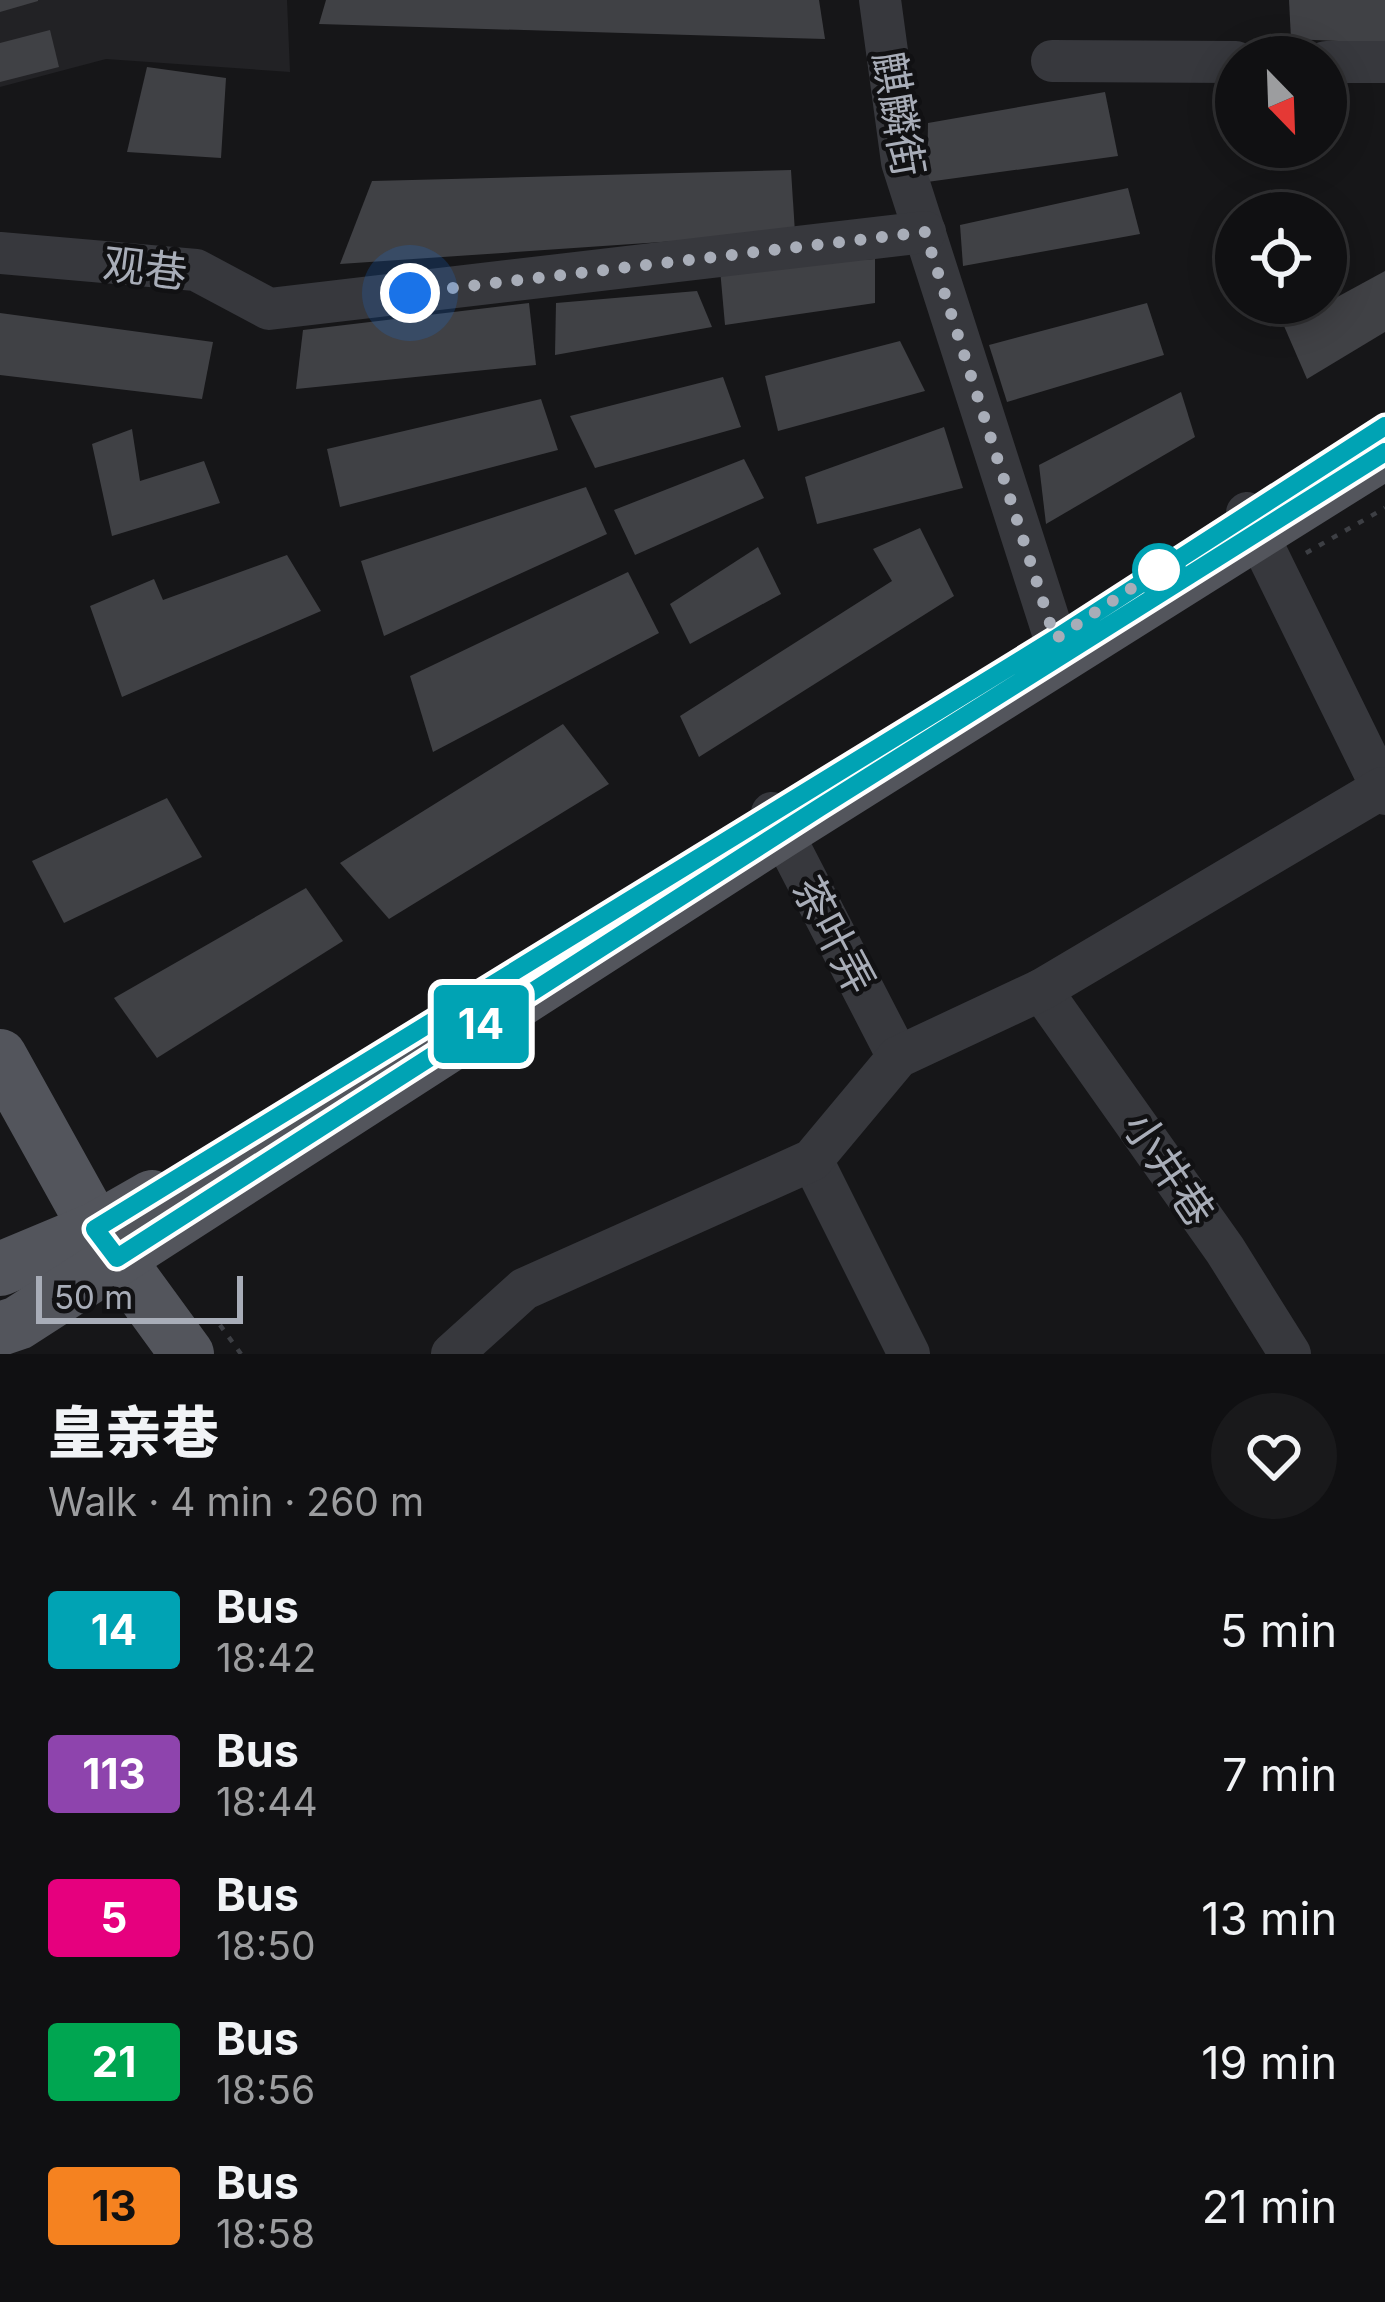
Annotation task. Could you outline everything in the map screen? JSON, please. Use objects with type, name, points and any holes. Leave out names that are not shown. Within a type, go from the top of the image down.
[{"type":"main road","points":[[0,1329],[18,1323],[106,1244],[1252,522],[1385,426]]},
{"type":"main road","points":[[776,822],[1055,639],[1252,522],[1385,452]]},
{"type":"main road","points":[[0,1056],[106,1244],[187,1354]]},
{"type":"main road","points":[[0,1269],[106,1244]]},
{"type":"street","name":"麒麟街","points":[[880,0],[902,162],[1055,639]]},
{"type":"street","points":[[1052,61],[1215,62]]},
{"type":"street","points":[[1347,62],[1385,62]]},
{"type":"street","name":"观巷","points":[[0,253],[196,270],[269,309],[925,232]]},
{"type":"street","points":[[452,1354],[524,1289],[812,1160],[898,1057],[1041,990],[1379,770],[1252,522]]},
{"type":"street","name":"茶叶弄","points":[[776,822],[898,1057]]},
{"type":"street","name":"小井巷","points":[[1041,990],[1212,1231],[1290,1354]]},
{"type":"street","points":[[812,1160],[909,1354]]},
{"type":"shaded area","points":[[0,0],[287,0],[290,72],[106,59],[0,87]]},
{"type":"building","points":[[0,0],[38,0],[38,1],[0,12]]},
{"type":"building","points":[[326,0],[819,0],[825,39],[319,24]]},
{"type":"building","points":[[1289,0],[1385,0],[1385,43],[1347,41],[1347,36],[1291,36]]},
{"type":"building","points":[[50,30],[59,67],[0,82],[0,43]]},
{"type":"building","points":[[147,67],[226,78],[221,158],[127,152]]},
{"type":"building","points":[[1105,92],[1118,156],[927,182],[928,123]]},
{"type":"building","points":[[791,170],[795,233],[340,264],[372,181]]},
{"type":"building","points":[[1128,188],[1140,234],[963,266],[960,225]]},
{"type":"building","points":[[875,259],[875,303],[725,325],[720,269]]},
{"type":"building","points":[[1385,271],[1385,332],[1307,379],[1284,326],[1347,324],[1347,292]]},
{"type":"building","points":[[697,291],[712,327],[555,355],[556,303]]},
{"type":"building","points":[[529,303],[536,365],[296,389],[303,330]]},
{"type":"building","points":[[1147,303],[1164,355],[1007,402],[989,345]]},
{"type":"building","points":[[0,313],[213,342],[202,399],[0,375]]},
{"type":"building","points":[[900,341],[925,391],[778,431],[765,376]]},
{"type":"building","points":[[723,377],[741,427],[595,468],[570,416]]},
{"type":"building","points":[[1181,392],[1195,437],[1046,524],[1039,465]]},
{"type":"building","points":[[541,399],[558,450],[340,507],[327,449]]},
{"type":"building","points":[[944,427],[963,488],[817,524],[805,477]]},
{"type":"building","points":[[132,429],[140,481],[204,461],[220,503],[112,536],[92,444]]},
{"type":"building","points":[[744,459],[764,498],[635,555],[614,510]]},
{"type":"building","points":[[586,487],[607,534],[384,636],[361,561]]},
{"type":"building","points":[[920,528],[954,596],[699,757],[680,716],[892,581],[873,549]]},
{"type":"building","points":[[758,547],[781,594],[690,644],[670,604]]},
{"type":"building","points":[[287,555],[321,611],[122,697],[90,606],[154,579],[163,600]]},
{"type":"building","points":[[628,572],[659,633],[433,752],[410,676]]},
{"type":"building","points":[[563,724],[609,784],[389,919],[340,863]]},
{"type":"building","points":[[167,798],[202,857],[64,923],[32,861]]},
{"type":"building","points":[[306,888],[343,941],[157,1058],[114,998]]},
{"type":"bus line","name":"14","points":[[1385,426],[1055,639],[95,1229],[117,1258],[1385,452]]},
{"type":"route","points":[[410,293],[925,232],[1055,639],[1159,570]]}]
